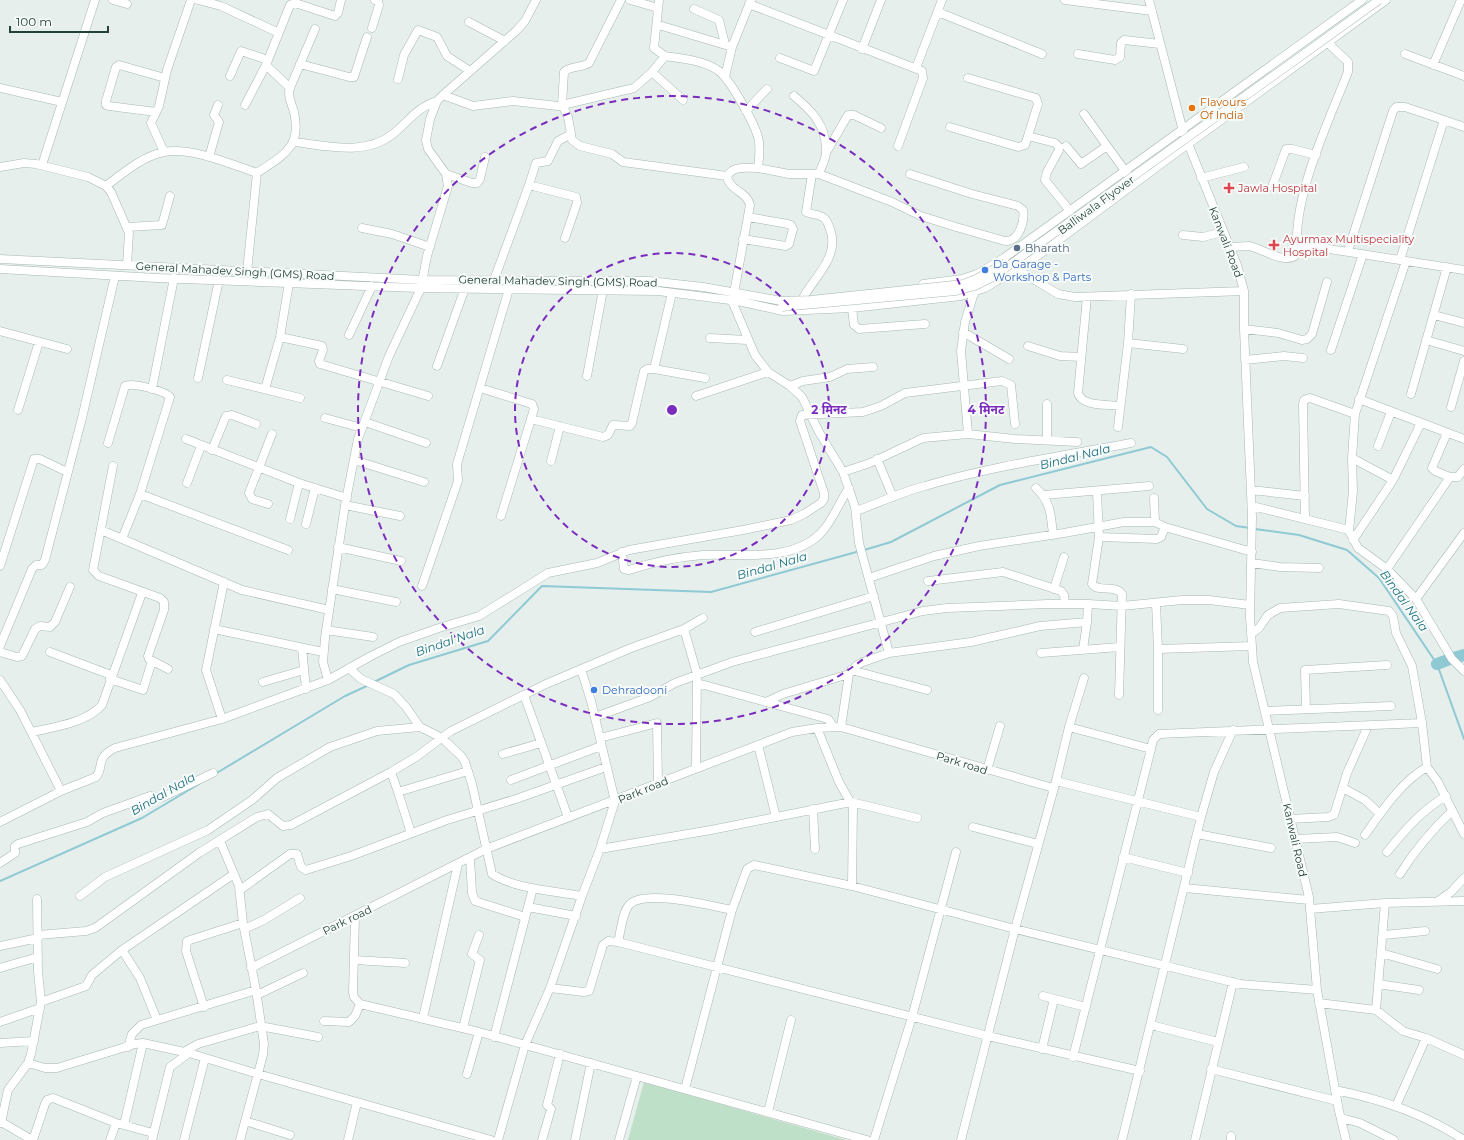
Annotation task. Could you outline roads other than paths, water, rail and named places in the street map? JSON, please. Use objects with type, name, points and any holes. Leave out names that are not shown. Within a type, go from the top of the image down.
[{"type":"street","points":[[42,165],[95,0]]},
{"type":"street","points":[[113,0],[127,4]]},
{"type":"street","points":[[164,152],[151,123],[161,101],[165,78],[191,0]]},
{"type":"street","points":[[245,105],[267,63],[292,3],[335,16],[338,13],[341,0]]},
{"type":"street","points":[[372,28],[379,6],[378,1],[375,0]]},
{"type":"street","points":[[295,142],[344,148],[371,145],[392,135],[423,107],[437,101],[505,41],[525,21],[536,0]]},
{"type":"street","points":[[621,0],[590,63],[584,67],[568,69],[564,72],[562,105],[568,117],[570,134],[576,144],[612,154],[623,162],[727,176]]},
{"type":"street","points":[[630,0],[659,4],[654,48],[666,56],[692,60],[705,64],[717,70],[725,77],[746,111],[758,138],[760,149],[758,168]]},
{"type":"street","points":[[780,58],[814,71],[843,0]]},
{"type":"street","points":[[916,68],[942,0]]},
{"type":"street","points":[[1065,0],[1152,10]]},
{"type":"street","name":"Kanwali Road","points":[[1149,0],[1183,131],[1230,247],[1244,291],[1245,360],[1253,540],[1250,605],[1253,662],[1309,900],[1317,990],[1337,1101],[1346,1140]]},
{"type":"street","name":"General Mahadev Singh (GMS) Road","points":[[777,304],[784,297],[845,294],[946,282],[969,276],[1004,258],[1183,131],[1362,0]]},
{"type":"street","name":"Balliwala Flyover","points":[[777,304],[948,286],[976,279],[1036,243],[1372,0]]},
{"type":"street","name":"Balliwala Flyover","points":[[777,304],[956,291],[975,286],[993,277],[1379,0]]},
{"type":"street","name":"General Mahadev Singh (GMS) Road","points":[[0,259],[247,272],[422,284],[494,280],[649,281],[704,287],[733,297],[777,304],[784,311],[852,308],[945,299],[974,293],[1018,270],[1386,0]]},
{"type":"street","points":[[1433,65],[1461,0]]},
{"type":"street","points":[[204,1],[221,6],[279,33]]},
{"type":"street","points":[[862,49],[879,1]]},
{"type":"street","points":[[725,77],[729,45],[750,2],[828,36],[916,68],[922,71],[923,78],[898,146]]},
{"type":"street","points":[[694,10],[719,20],[729,45]]},
{"type":"street","points":[[938,12],[1042,54]]},
{"type":"street","points":[[469,22],[505,41]]},
{"type":"street","points":[[662,26],[729,45]]},
{"type":"street","points":[[247,272],[257,173],[283,155],[295,142],[296,124],[289,96],[290,88],[315,29]]},
{"type":"street","points":[[398,79],[404,55],[418,30],[437,37],[447,56],[470,71]]},
{"type":"street","points":[[300,64],[354,77],[367,37]]},
{"type":"street","points":[[1078,54],[1115,60],[1120,57],[1121,43],[1124,40],[1160,44]]},
{"type":"street","points":[[1230,247],[1249,246],[1270,255],[1290,258],[1295,256],[1299,211],[1316,156],[1348,72],[1348,62],[1328,43]]},
{"type":"street","points":[[230,76],[241,51],[267,63],[290,88]]},
{"type":"street","points":[[1405,54],[1464,76]]},
{"type":"street","points":[[443,95],[473,106],[513,101],[553,106],[562,105],[586,98],[623,92],[634,88],[652,72],[666,56]]},
{"type":"street","points":[[156,112],[108,106],[106,105],[106,101],[116,67],[119,64],[165,78]]},
{"type":"street","points":[[652,72],[683,100]]},
{"type":"street","points":[[950,126],[1018,147],[1025,145],[1038,104],[1036,98],[968,78]]},
{"type":"street","points":[[0,88],[62,102]]},
{"type":"street","points":[[746,111],[767,89]]},
{"type":"street","points":[[1239,89],[1248,102]]},
{"type":"street","points":[[794,96],[815,114],[821,127],[827,151]]},
{"type":"street","points":[[328,680],[324,667],[323,652],[338,547],[354,460],[363,425],[389,356],[422,284],[430,246],[447,191],[446,174],[428,149],[426,140],[427,130],[437,101]]},
{"type":"street","points":[[209,157],[219,122],[214,116],[218,105]]},
{"type":"street","points":[[1214,107],[1223,119]]},
{"type":"street","points":[[1348,251],[1393,110],[1396,107],[1405,107],[1464,127]]},
{"type":"street","points":[[1084,114],[1125,172],[1135,183]]},
{"type":"street","points":[[804,296],[827,264],[833,239],[827,221],[821,216],[806,212],[816,174],[827,151],[848,115],[854,115],[881,128]]},
{"type":"street","points":[[1444,120],[1403,261],[1355,414],[1352,458],[1353,491],[1349,531],[1358,548],[1387,569],[1416,600],[1452,659],[1462,667]]},
{"type":"street","points":[[494,280],[536,163],[548,161],[558,141],[570,134]]},
{"type":"street","points":[[1028,136],[1056,143],[1059,147],[1059,150],[1047,172],[1046,180],[1070,211]]},
{"type":"street","points":[[1066,146],[1081,164],[1107,146]]},
{"type":"street","points":[[1272,188],[1286,149],[1292,149],[1316,156]]},
{"type":"street","points":[[106,186],[135,165],[152,156],[164,152],[181,152],[209,157],[257,173]]},
{"type":"street","points":[[446,174],[472,183],[477,183],[480,179],[485,157]]},
{"type":"street","points":[[0,167],[24,163],[42,165],[88,177],[106,186],[111,192],[127,227],[129,238],[127,266]]},
{"type":"street","points":[[1201,178],[1244,167]]},
{"type":"street","points":[[727,176],[733,170],[739,168],[758,168],[789,174],[816,174],[866,192],[921,216],[956,228],[1005,241],[1012,240],[1018,234],[1024,214],[1023,210],[1018,206],[972,194],[910,174]]},
{"type":"street","points":[[727,176],[730,185],[748,199],[748,217],[733,297],[747,340],[755,355],[768,372],[790,386],[802,397],[809,414],[843,472],[856,511],[859,543],[881,621],[888,653]]},
{"type":"street","points":[[529,185],[576,197],[577,203],[565,238]]},
{"type":"street","points":[[1106,186],[1112,190],[1115,199]]},
{"type":"street","points":[[127,227],[162,225],[170,196]]},
{"type":"street","points":[[743,239],[786,246],[789,244],[793,229],[791,225],[788,224],[748,217]]},
{"type":"street","points":[[362,228],[392,234],[430,246]]},
{"type":"street","points":[[1183,235],[1203,237],[1223,232]]},
{"type":"street","points":[[1297,244],[1464,270]]},
{"type":"street","points":[[1331,350],[1363,254]]},
{"type":"street","points":[[1411,394],[1448,267]]},
{"type":"street","points":[[0,269],[115,276],[290,283],[372,286],[422,284],[465,288],[603,290],[733,297]]},
{"type":"street","points":[[1018,270],[1058,294],[1071,297],[1244,291]]},
{"type":"street","points":[[0,646],[32,569],[36,566],[42,565],[45,560],[115,276]]},
{"type":"street","points":[[152,389],[174,278]]},
{"type":"street","points":[[198,378],[219,280]]},
{"type":"street","points":[[1244,329],[1266,331],[1302,340],[1307,339],[1312,334],[1327,282]]},
{"type":"street","points":[[265,389],[280,336],[290,283]]},
{"type":"street","points":[[349,335],[372,286]]},
{"type":"street","points":[[437,366],[465,288]]},
{"type":"street","points":[[422,586],[458,481],[457,464],[509,289]]},
{"type":"street","points":[[587,376],[603,290]]},
{"type":"street","points":[[654,369],[672,293]]},
{"type":"street","points":[[968,434],[961,351],[963,332],[974,293]]},
{"type":"street","points":[[1118,427],[1128,344],[1131,294]]},
{"type":"street","points":[[1087,297],[1078,393],[1081,400],[1084,402],[1120,406]]},
{"type":"street","points":[[852,308],[854,325],[859,330],[925,324]]},
{"type":"street","points":[[1434,315],[1464,323]]},
{"type":"street","points":[[0,331],[67,349]]},
{"type":"street","points":[[963,332],[1009,359]]},
{"type":"street","points":[[280,336],[322,346],[323,350],[319,361],[320,364],[379,383],[428,396]]},
{"type":"street","points":[[710,338],[747,340]]},
{"type":"street","points":[[1426,340],[1464,351]]},
{"type":"street","points":[[18,410],[39,342]]},
{"type":"street","points":[[1128,344],[1184,349]]},
{"type":"street","points":[[1028,346],[1060,356],[1081,357]]},
{"type":"street","points":[[1245,360],[1289,356],[1303,358]]},
{"type":"street","points":[[1451,407],[1464,361]]},
{"type":"street","points":[[790,386],[803,381],[830,376],[847,369],[873,367]]},
{"type":"street","points":[[531,419],[602,437],[608,435],[614,425],[630,426],[632,423],[646,369],[654,369],[705,378]]},
{"type":"street","points":[[696,396],[768,372]]},
{"type":"street","points":[[227,380],[300,398]]},
{"type":"street","points":[[0,822],[61,791],[96,777],[101,759],[105,754],[115,748],[222,719],[306,689],[328,680],[399,642],[479,616],[548,573],[597,563],[622,552],[791,520],[813,509],[824,499],[824,493],[800,421],[802,415],[863,412],[881,406],[905,393],[963,387],[988,382],[1010,383],[1012,388],[1015,424]]},
{"type":"street","points":[[108,443],[125,386],[131,384],[168,394],[169,400],[140,494],[122,539]]},
{"type":"street","points":[[480,388],[532,404],[534,410],[501,516]]},
{"type":"street","points":[[1305,519],[1304,400],[1310,398],[1355,414]]},
{"type":"street","points":[[1359,400],[1464,439]]},
{"type":"street","points":[[1047,404],[1047,440]]},
{"type":"street","points":[[1378,446],[1391,412]]},
{"type":"street","points":[[212,450],[226,416],[232,415],[256,424]]},
{"type":"street","points":[[325,418],[363,425],[426,442]]},
{"type":"street","points":[[1353,540],[1393,480],[1421,423]]},
{"type":"street","points":[[551,461],[560,426]]},
{"type":"street","points":[[1447,433],[1432,468],[1435,471],[1450,477],[1458,477],[1464,469]]},
{"type":"street","points":[[268,504],[252,499],[249,496],[272,434]]},
{"type":"street","points":[[843,472],[877,460],[923,438],[968,434],[1015,439],[1077,442]]},
{"type":"street","points":[[186,439],[346,501],[400,516]]},
{"type":"street","points":[[856,511],[923,486],[1007,465],[1131,443]]},
{"type":"street","points":[[187,483],[201,446]]},
{"type":"street","points":[[1352,458],[1393,480]]},
{"type":"street","points":[[0,566],[34,459],[40,459],[67,472]]},
{"type":"street","points":[[354,460],[424,482]]},
{"type":"street","points":[[877,460],[893,497]]},
{"type":"street","points":[[113,466],[94,564],[95,574],[160,598],[165,605],[149,653],[149,659],[168,669]]},
{"type":"street","points":[[1387,569],[1450,477]]},
{"type":"street","points":[[290,519],[300,483]]},
{"type":"street","points":[[1044,495],[1150,486]]},
{"type":"street","points":[[306,524],[315,488]]},
{"type":"street","points":[[622,552],[623,566],[626,570],[684,557],[759,555],[783,552],[800,546],[820,534],[849,488]]},
{"type":"street","points":[[1036,488],[1044,495],[1049,505],[1053,535]]},
{"type":"street","points":[[1251,490],[1305,496]]},
{"type":"street","points":[[1097,491],[1099,537],[1092,584],[1096,587],[1117,589],[1121,592],[1122,606],[1119,695]]},
{"type":"street","points":[[140,494],[288,550]]},
{"type":"street","points":[[1154,498],[1155,522]]},
{"type":"street","points":[[1252,506],[1349,531]]},
{"type":"street","points":[[869,578],[956,550],[1131,522],[1155,522],[1165,527],[1252,552]]},
{"type":"street","points":[[1099,537],[1157,539],[1161,538],[1165,527]]},
{"type":"street","points":[[101,530],[242,590],[329,610]]},
{"type":"street","points":[[1416,600],[1464,533]]},
{"type":"street","points":[[338,547],[401,561]]},
{"type":"street","points":[[1054,589],[1064,557]]},
{"type":"street","points":[[1252,563],[1319,568]]},
{"type":"street","points":[[928,581],[996,571],[1011,574],[1063,592],[1065,604]]},
{"type":"street","points":[[222,719],[206,670],[224,582]]},
{"type":"street","points":[[0,652],[16,657],[22,656],[35,630],[40,626],[50,627],[55,622],[70,587]]},
{"type":"street","points":[[332,589],[396,602]]},
{"type":"street","points":[[32,732],[76,721],[98,709],[105,700],[111,677],[142,592]]},
{"type":"street","points":[[756,632],[874,596]]},
{"type":"street","points":[[595,717],[660,693],[675,683],[697,674],[758,654],[881,621],[936,609],[1065,604],[1122,606],[1209,600],[1250,605]]},
{"type":"street","points":[[1156,603],[1158,710]]},
{"type":"street","points":[[1083,649],[1088,604]]},
{"type":"street","points":[[1251,634],[1259,628],[1268,614],[1280,608],[1339,604],[1389,611],[1393,616],[1396,633],[1412,666],[1422,723],[1427,767],[1446,796],[1464,834]]},
{"type":"street","points":[[0,946],[38,937],[86,932],[95,928],[187,861],[264,814],[268,814],[283,826],[287,826],[391,772],[451,731],[581,669],[631,648],[684,629],[703,618]]},
{"type":"street","points":[[697,683],[828,719],[838,727],[845,687],[850,672],[857,665],[888,653],[972,642],[1040,626],[1086,622]]},
{"type":"street","points":[[214,629],[323,652]]},
{"type":"street","points":[[684,629],[697,674],[696,768]]},
{"type":"street","points":[[326,630],[373,638]]},
{"type":"street","points":[[1158,649],[1252,646]]},
{"type":"street","points":[[1041,652],[1120,647]]},
{"type":"street","points":[[302,648],[306,689]]},
{"type":"street","points":[[50,652],[143,690],[152,661]]},
{"type":"street","points":[[1306,709],[1305,670],[1387,665]]},
{"type":"street","points":[[349,668],[357,676],[389,691],[400,700],[420,727],[442,738],[461,756],[468,771],[492,874],[498,878],[533,888],[582,896]]},
{"type":"street","points":[[498,1140],[525,1045],[550,988],[600,849],[615,801],[595,717],[581,669]]},
{"type":"street","points":[[263,682],[304,670]]},
{"type":"street","points":[[766,702],[783,694],[850,672],[927,690]]},
{"type":"street","points":[[961,1140],[1015,929],[1069,727],[1084,678]]},
{"type":"street","points":[[0,680],[8,690],[32,732],[61,791]]},
{"type":"street","points":[[0,694],[8,690]]},
{"type":"street","points":[[524,695],[568,817]]},
{"type":"street","points":[[1265,711],[1391,706]]},
{"type":"street","points":[[511,780],[550,765],[601,742],[657,722],[658,784]]},
{"type":"street","points":[[1073,1057],[1101,950],[1137,801],[1151,749],[1154,740],[1159,734],[1422,723]]},
{"type":"street","points":[[987,770],[1000,726]]},
{"type":"street","points":[[1290,819],[1331,817],[1334,815],[1343,788],[1368,726]]},
{"type":"street","points":[[80,896],[105,877],[208,830],[252,800],[277,778],[330,747],[377,731],[420,727]]},
{"type":"street","name":"Park road","points":[[252,968],[486,850],[568,817],[615,801],[696,768],[792,732],[817,728],[838,727],[987,770],[1137,801],[1201,817]]},
{"type":"street","points":[[1069,727],[1151,749]]},
{"type":"street","points":[[817,728],[839,782],[851,802],[854,817],[852,886]]},
{"type":"street","points":[[1122,1140],[1185,888],[1201,817],[1214,772],[1233,730]]},
{"type":"street","points":[[503,754],[541,743]]},
{"type":"street","points":[[758,745],[776,817]]},
{"type":"street","points":[[240,890],[290,854],[297,854],[302,868],[306,870],[351,856],[411,833],[606,767]]},
{"type":"street","points":[[1365,836],[1380,814],[1418,772],[1427,767]]},
{"type":"street","points":[[398,792],[468,771]]},
{"type":"street","points":[[391,772],[411,833]]},
{"type":"street","points":[[0,863],[15,853],[15,846],[18,844],[87,822],[103,813],[150,796],[163,797],[213,773]]},
{"type":"street","points":[[1343,788],[1365,800],[1380,814]]},
{"type":"street","points":[[1387,852],[1411,822],[1428,807],[1446,796]]},
{"type":"street","points":[[600,849],[851,802],[917,818]]},
{"type":"street","points":[[813,809],[815,849]]},
{"type":"street","points":[[1400,874],[1433,828],[1452,811]]},
{"type":"street","points":[[973,827],[1038,844]]},
{"type":"street","points":[[1197,834],[1271,848]]},
{"type":"street","points":[[1295,839],[1337,837],[1356,843]]},
{"type":"street","points":[[220,841],[240,890],[243,926],[252,968],[264,1049],[240,1140]]},
{"type":"street","points":[[874,1140],[912,1017],[956,852]]},
{"type":"street","points":[[1123,857],[1188,873]]},
{"type":"street","points":[[470,858],[472,893],[475,901],[525,917]]},
{"type":"street","points":[[423,1018],[458,864]]},
{"type":"street","points":[[684,1089],[732,910],[747,869],[754,865],[852,886],[1015,929],[1233,982],[1317,990]]},
{"type":"street","points":[[0,1022],[86,986],[92,975],[122,950],[234,874]]},
{"type":"street","points":[[1438,901],[1451,892],[1464,878]]},
{"type":"street","points":[[494,1037],[533,888]]},
{"type":"street","points":[[1185,888],[1309,900]]},
{"type":"street","points":[[37,898],[40,1005],[34,1041],[28,1063],[8,1090],[0,1123],[28,1139],[45,1104],[50,1098],[152,1137],[170,1068],[198,1044],[260,1026],[318,1037]]},
{"type":"street","points":[[204,1007],[186,950],[187,941],[264,920],[300,898]]},
{"type":"street","points":[[618,942],[626,910],[631,903],[639,899],[660,898],[732,910]]},
{"type":"street","points":[[1310,909],[1385,903],[1464,901]]},
{"type":"street","points":[[1376,1010],[1384,935],[1385,903]]},
{"type":"street","points":[[528,907],[576,916]]},
{"type":"street","points":[[355,917],[353,992],[354,998],[360,1004],[479,1032],[867,1140]]},
{"type":"street","points":[[1384,935],[1425,931]]},
{"type":"street","points":[[463,1028],[480,960],[472,954],[479,935]]},
{"type":"street","points":[[550,988],[587,992],[594,978],[599,951],[603,944],[608,941],[618,942],[988,1036],[1073,1057],[1140,1071]]},
{"type":"street","points":[[122,950],[140,978],[157,1020]]},
{"type":"street","points":[[1382,953],[1437,969]]},
{"type":"street","points":[[0,968],[38,957]]},
{"type":"street","points":[[354,960],[405,963]]},
{"type":"street","points":[[128,1047],[132,1034],[137,1028],[157,1020],[256,992],[303,973]]},
{"type":"street","points":[[1195,1140],[1233,982]]},
{"type":"street","points":[[1378,984],[1419,990]]},
{"type":"street","points":[[1043,996],[1086,1007]]},
{"type":"street","points":[[1042,1049],[1054,999]]},
{"type":"street","points":[[1320,1003],[1376,1010],[1404,1031],[1426,1038],[1464,1055]]},
{"type":"street","points":[[324,1021],[349,1022],[355,1016],[360,1004]]},
{"type":"street","points":[[768,1112],[791,1020]]},
{"type":"street","points":[[1151,1025],[1218,1042]]},
{"type":"street","points":[[467,1074],[479,1032]]},
{"type":"street","points":[[1396,1106],[1426,1038]]},
{"type":"street","points":[[0,1043],[34,1041]]},
{"type":"street","points":[[28,1063],[46,1068],[57,1068],[143,1044],[187,1052],[258,1074],[491,1140]]},
{"type":"street","points":[[110,1140],[120,1124],[143,1044]]},
{"type":"street","points":[[542,1140],[551,1109],[547,1105],[560,1054]]},
{"type":"street","points":[[184,1140],[205,1058]]},
{"type":"street","points":[[575,1140],[592,1063]]},
{"type":"street","points":[[1211,1069],[1337,1101]]},
{"type":"street","points":[[619,1140],[637,1076]]},
{"type":"street","points":[[1335,1090],[1357,1094],[1422,1116],[1464,1140]]},
{"type":"street","points":[[348,1140],[357,1102]]},
{"type":"street","points":[[1341,1118],[1360,1123],[1394,1140]]},
{"type":"street","points":[[245,1122],[290,1135]]},
{"type":"waterway","name":"Bindal Nala","points":[[864,550],[891,542],[1000,485],[1151,447],[1167,457],[1207,509],[1236,526],[1250,528]]},
{"type":"waterway","name":"Bindal Nala","points":[[1255,529],[1299,535],[1347,550],[1379,578],[1437,664],[1464,739]]},
{"type":"waterway","name":"Bindal Nala","points":[[374,682],[409,665],[488,641],[542,586],[711,592],[860,551]]},
{"type":"waterway","points":[[1454,658],[1464,655]]},
{"type":"waterway","points":[[1437,664],[1450,659]]},
{"type":"waterway","name":"Bindal Nala","points":[[215,774],[345,696],[369,685]]},
{"type":"waterway","name":"Bindal Nala","points":[[0,881],[142,818],[199,784]]},
{"type":"place","name":"Flavours Of India","points":[[1192,108]]},
{"type":"place","name":"Jawla Hospital","points":[[1229,188]]},
{"type":"place","name":"Ayurmax Multispeciality Hospital","points":[[1274,245]]},
{"type":"place","name":"Bharath","points":[[1017,248]]},
{"type":"place","name":"Da Garage - Workshop & Parts","points":[[985,270]]},
{"type":"place","name":"Dehradooni","points":[[594,690]]}]
